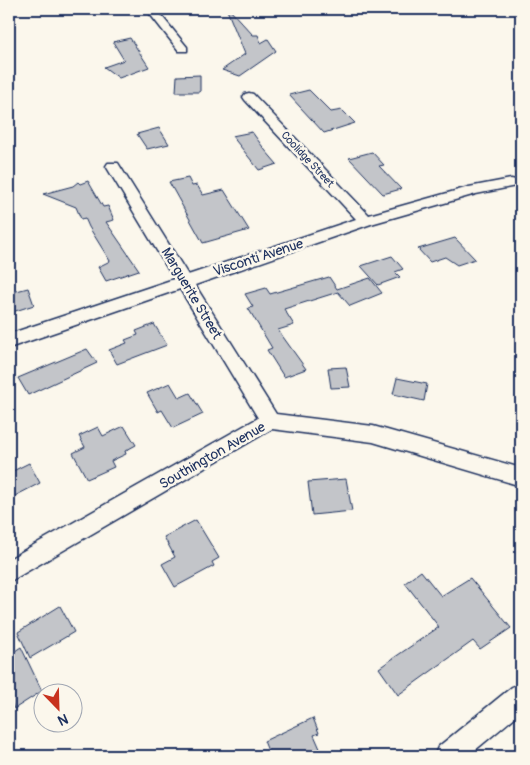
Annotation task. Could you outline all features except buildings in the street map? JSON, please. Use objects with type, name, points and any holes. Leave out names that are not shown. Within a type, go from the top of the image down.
[{"type":"street","points":[[150,9],[183,49]]},
{"type":"street","name":"Coolidge Street","points":[[249,97],[366,221]]},
{"type":"street","name":"Marguerite Street","points":[[113,166],[270,422]]},
{"type":"street","name":"Visconti Avenue","points":[[9,340],[366,221],[474,190],[511,184]]},
{"type":"street","name":"Southington Avenue","points":[[9,571],[270,422],[373,434],[521,477]]},
{"type":"street","points":[[447,756],[521,696]]}]
